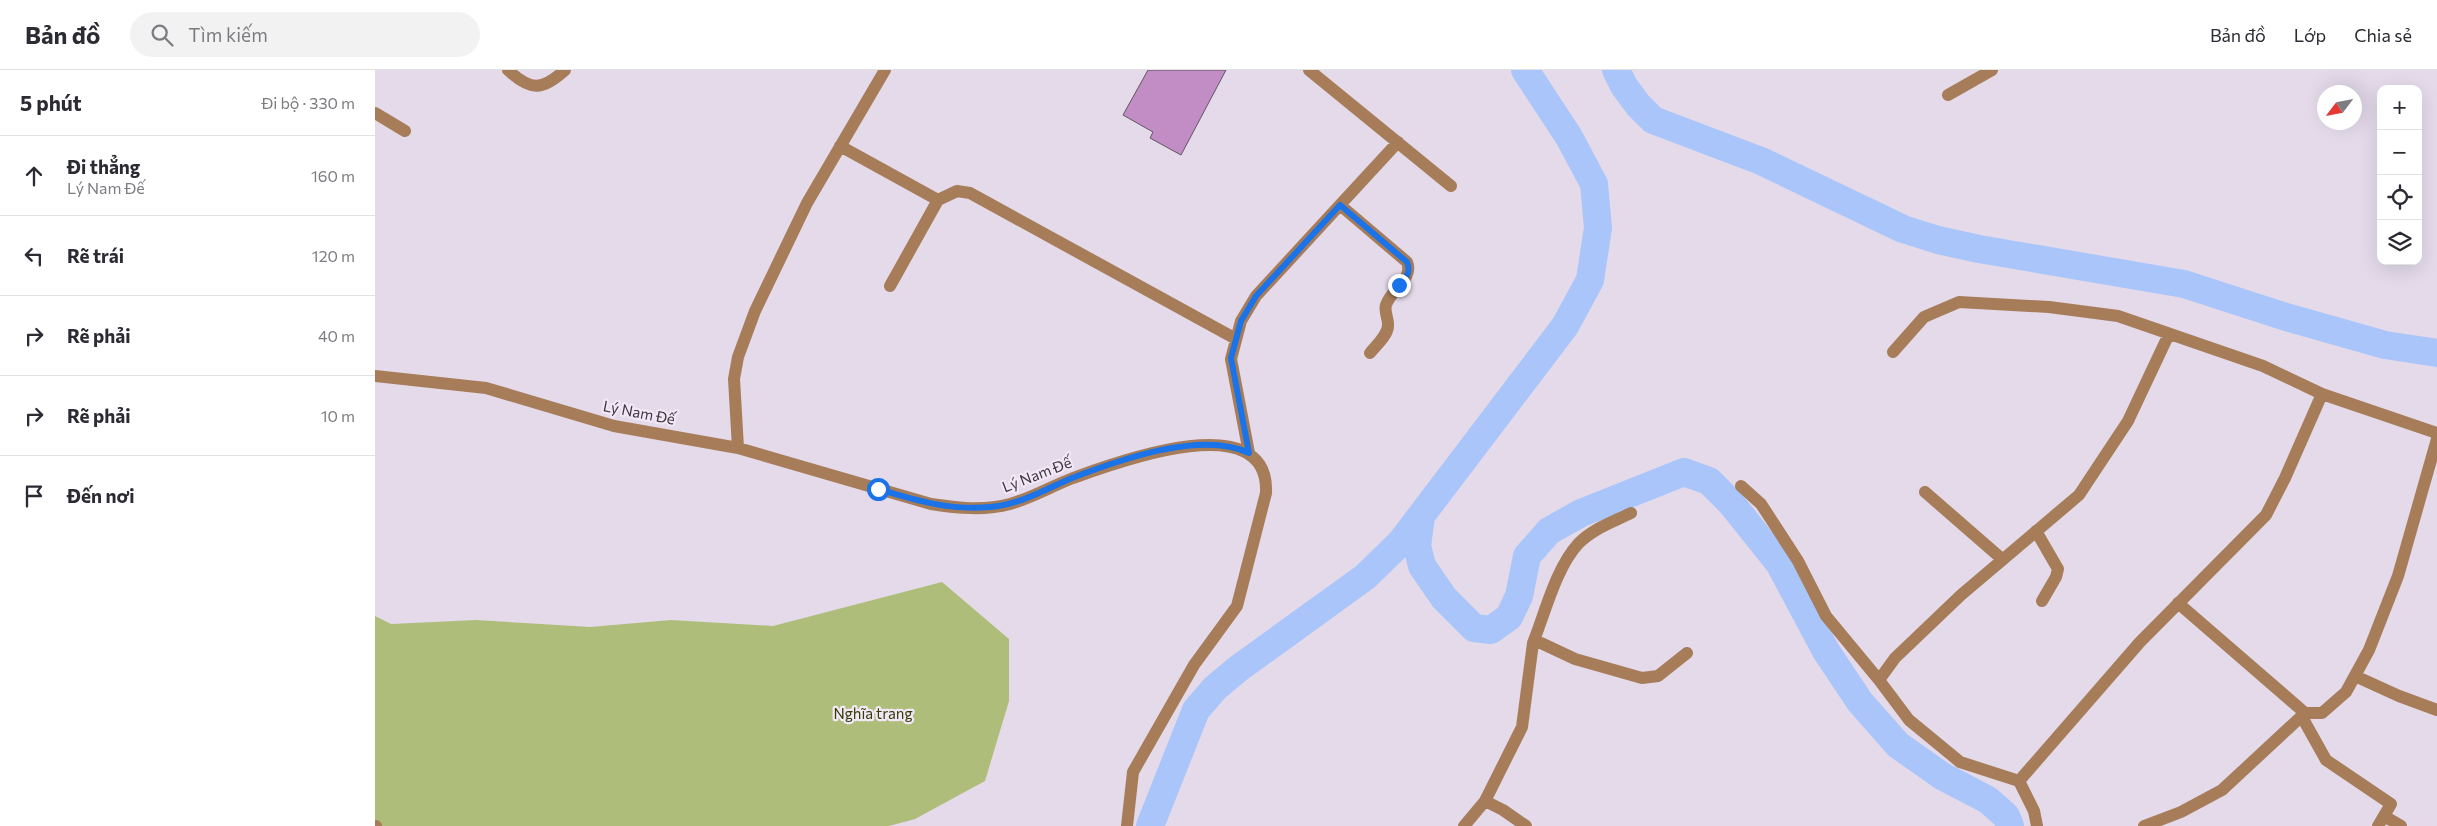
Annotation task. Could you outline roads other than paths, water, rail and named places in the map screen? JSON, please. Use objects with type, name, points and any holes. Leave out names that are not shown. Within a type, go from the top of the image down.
[{"type":"street","points":[[508,70],[527,85],[539,87],[551,83],[565,70]]},
{"type":"street","points":[[738,448],[735,379],[738,357],[755,312],[802,212],[885,70]]},
{"type":"street","points":[[1309,70],[1451,186]]},
{"type":"street","points":[[1948,95],[1992,70]]},
{"type":"street","points":[[375,113],[405,131]]},
{"type":"street","points":[[1127,826],[1133,772],[1194,665],[1237,606],[1266,493],[1267,479],[1262,467],[1249,453],[1231,358],[1241,321],[1256,296],[1398,142]]},
{"type":"street","points":[[840,146],[937,200]]},
{"type":"street","points":[[890,286],[937,200],[957,191],[969,193],[1236,339]]},
{"type":"street","points":[[1340,205],[1407,262],[1410,268],[1408,275],[1391,295],[1385,307],[1389,326],[1386,334],[1370,353]]},
{"type":"street","points":[[1893,352],[1923,317],[1959,302],[2049,307],[2118,316],[2263,366],[2321,394],[2437,433]]},
{"type":"street","points":[[1879,680],[1895,658],[2002,559],[2079,495],[2128,421],[2169,334]]},
{"type":"street","name":"Lý Nam Đế","points":[[375,376],[486,388],[614,426],[738,448],[931,504],[960,508],[1011,504],[1074,478],[1154,452],[1216,444],[1233,447],[1249,453]]},
{"type":"street","points":[[2019,781],[2141,642],[2266,515],[2285,478],[2321,394]]},
{"type":"street","points":[[2144,826],[2181,812],[2222,790],[2303,715],[2322,713],[2346,692],[2369,650],[2398,576],[2437,439]]},
{"type":"street","points":[[1741,486],[1761,504],[1777,527],[1826,616],[1879,680],[1909,720],[1960,762],[2019,781],[2034,811],[2037,826]]},
{"type":"street","points":[[1925,492],[2002,559]]},
{"type":"street","points":[[1464,826],[1485,801],[1521,727],[1533,643],[1564,564],[1578,544],[1598,528],[1631,513]]},
{"type":"street","points":[[2035,531],[2058,569],[2056,577],[2042,601]]},
{"type":"street","points":[[2178,603],[2303,715],[2326,760],[2391,804],[2381,821],[2401,826]]},
{"type":"street","points":[[1533,643],[1541,643],[1575,659],[1642,678],[1658,676],[1687,653]]},
{"type":"street","points":[[2355,676],[2399,696],[2437,710]]},
{"type":"street","points":[[1485,801],[1503,810],[1526,826]]},
{"type":"waterway","points":[[1150,826],[1196,710],[1215,688],[1239,668],[1365,577],[1401,542],[1565,326],[1590,280],[1598,228],[1594,184],[1569,137],[1525,70]]},
{"type":"waterway","points":[[1616,70],[1624,86],[1638,105],[1653,120],[1761,161],[1903,229],[1938,240],[1979,249],[2184,284],[2286,317],[2385,345],[2437,353]]},
{"type":"waterway","points":[[1421,516],[1417,546],[1422,566],[1444,598],[1474,628],[1491,630],[1509,617],[1519,596],[1527,556],[1549,531],[1581,513],[1684,472],[1709,481],[1731,503],[1779,563],[1826,651],[1860,702],[1898,745],[1942,776],[1988,800],[2006,816],[2010,826]]},
{"type":"park label","name":"Nghĩa trang","points":[[873,714]]}]
